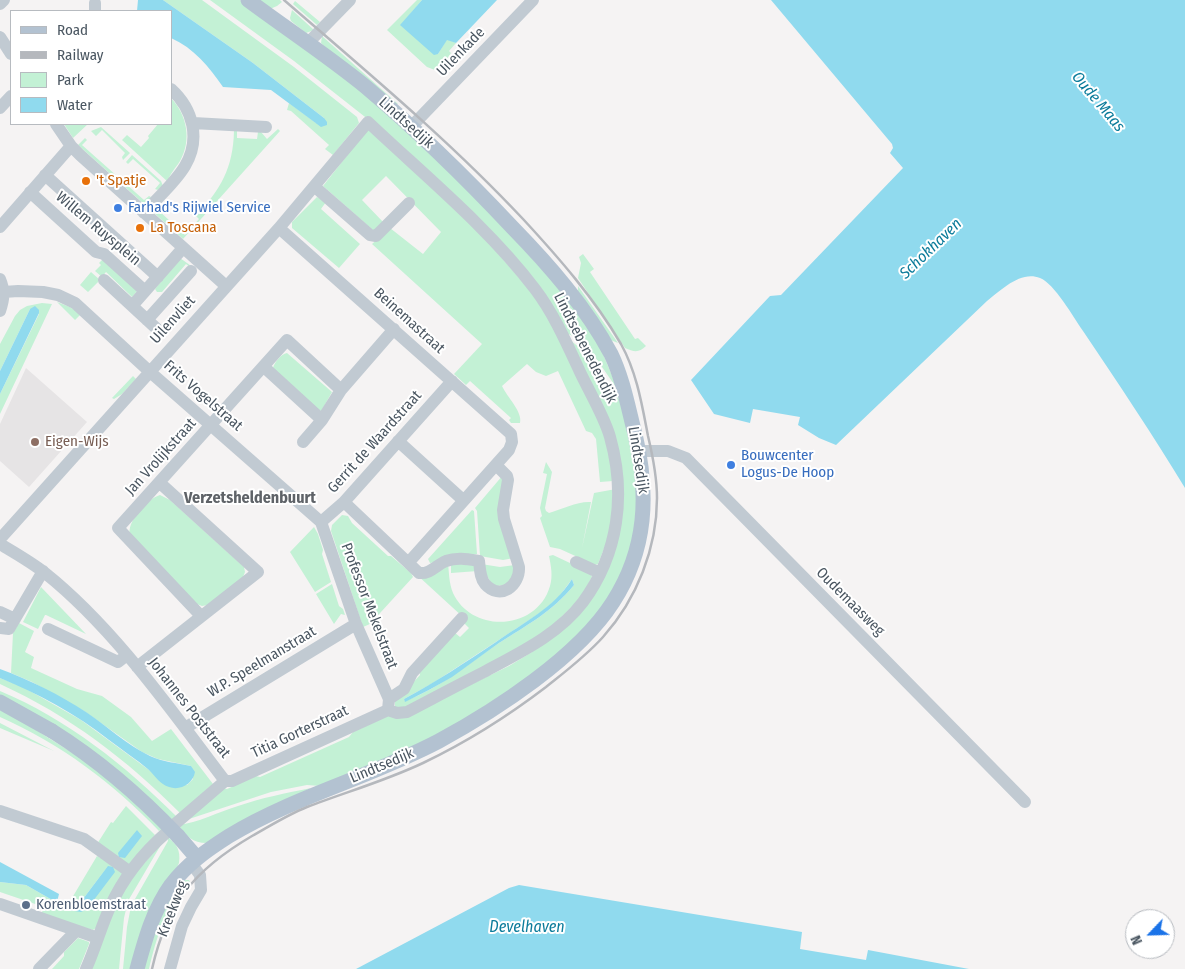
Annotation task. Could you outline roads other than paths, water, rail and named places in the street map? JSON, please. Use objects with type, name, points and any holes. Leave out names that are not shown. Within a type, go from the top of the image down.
[{"type":"main road","name":"Lindtsedijk","points":[[137,969],[160,903],[172,883],[194,860],[264,816],[388,765],[452,734],[517,692],[548,669],[582,639],[611,606],[623,584],[633,560],[642,523],[644,498],[639,451],[619,374],[605,344],[591,321],[559,279],[525,241],[446,159],[363,85],[248,0]]},
{"type":"main road","points":[[3,706],[52,731],[120,779],[150,806],[173,831],[194,860]]},
{"type":"street","points":[[0,4],[4,0]]},
{"type":"street","points":[[308,44],[350,0]]},
{"type":"street","name":"Uilenkade","points":[[411,127],[533,0]]},
{"type":"street","points":[[0,37],[10,52]]},
{"type":"street","points":[[144,213],[177,177],[186,164],[193,142],[193,123],[185,104],[172,90]]},
{"type":"street","points":[[0,108],[10,97]]},
{"type":"street","name":"Uilenvliet","points":[[0,539],[149,371],[280,228],[368,122]]},
{"type":"street","name":"Lindtsebenedendijk","points":[[368,122],[458,205],[535,288],[553,317],[610,435],[619,485],[618,518],[611,546],[600,573],[582,602],[569,616],[550,633],[526,650],[407,712],[397,713],[388,705]]},
{"type":"street","points":[[193,123],[266,128]]},
{"type":"street","points":[[57,125],[71,146],[226,286]]},
{"type":"street","points":[[0,226],[71,146]]},
{"type":"street","name":"Willem Ruysplein","points":[[46,175],[158,277]]},
{"type":"street","points":[[315,187],[370,235],[376,236],[409,203]]},
{"type":"street","name":"Willem Ruysplein","points":[[30,192],[96,252],[104,254],[164,303]]},
{"type":"street","name":"Beinemastraat","points":[[280,228],[511,434],[512,442],[509,450],[496,465]]},
{"type":"street","points":[[132,306],[183,248]]},
{"type":"street","points":[[147,320],[191,271]]},
{"type":"street","points":[[0,279],[4,292],[0,311]]},
{"type":"street","points":[[104,280],[157,329]]},
{"type":"street","name":"Frits Vogelstraat","points":[[4,292],[43,292],[67,298],[75,303],[149,371],[321,522]]},
{"type":"street","points":[[303,442],[322,420],[341,390],[394,329]]},
{"type":"street","name":"Jan Vrolijkstraat","points":[[201,616],[118,528],[287,340],[341,390]]},
{"type":"street","points":[[264,367],[322,420]]},
{"type":"street","name":"Gerrit de Waardstraat","points":[[321,522],[344,502],[452,381]]},
{"type":"street","points":[[398,441],[464,500]]},
{"type":"street","name":"Oudemaasweg","points":[[639,451],[668,451],[686,458],[1025,802]]},
{"type":"street","points":[[344,502],[416,570],[424,573],[429,572],[443,562],[452,559],[461,558],[479,561],[483,580],[490,588],[500,591],[512,587],[516,583],[519,573],[519,566],[504,519],[507,476],[496,465],[409,562]]},
{"type":"street","points":[[137,667],[258,572],[160,483]]},
{"type":"street","name":"Professor Mekelstraat","points":[[321,522],[356,624],[388,705],[404,689],[412,673],[462,618]]},
{"type":"street","name":"Johannes Poststraat","points":[[0,544],[43,572],[80,604],[137,667],[225,781]]},
{"type":"street","points":[[576,562],[600,573]]},
{"type":"street","points":[[0,628],[9,629],[43,572]]},
{"type":"street","points":[[0,612],[15,619]]},
{"type":"street","name":"W.P. Speelmanstraat","points":[[185,728],[356,624]]},
{"type":"street","name":"Johannes Poststraat","points":[[48,629],[118,662],[127,655]]},
{"type":"street","name":"Titia Gorterstraat","points":[[225,781],[232,781],[388,705]]},
{"type":"street","points":[[86,969],[110,906],[130,872],[146,852],[173,831],[225,781]]},
{"type":"street","points":[[0,811],[84,839],[130,872]]},
{"type":"street","name":"Kreekweg","points":[[170,969],[182,926],[190,907],[201,890],[200,875],[194,860]]},
{"type":"street","points":[[0,904],[98,938]]},
{"type":"street","points":[[39,969],[76,931]]},
{"type":"water","points":[[138,0],[163,0],[253,63],[324,118],[327,125],[321,127],[271,90],[223,87],[194,53],[172,38],[172,10],[137,10]]},
{"type":"water","points":[[422,0],[497,0],[456,43],[447,40],[438,54],[434,55],[400,25]]},
{"type":"water","points":[[771,0],[1185,0],[1185,488],[1135,409],[1063,302],[1045,281],[1033,276],[1012,282],[987,301],[836,445],[819,438],[798,425],[800,417],[753,409],[750,423],[714,414],[691,380],[770,296],[781,295],[903,168],[890,153],[893,148],[892,144]]},
{"type":"water","points":[[35,306],[39,313],[0,394],[0,371],[30,309]]},
{"type":"water","points":[[572,579],[574,585],[566,595],[539,617],[452,677],[405,702],[404,699],[451,672],[547,607]]},
{"type":"water","points":[[0,669],[34,683],[66,700],[150,756],[191,766],[195,772],[192,780],[182,787],[173,788],[166,786],[139,762],[84,722],[43,698],[0,678]]},
{"type":"water","points":[[137,830],[142,836],[125,858],[119,857],[118,853]]},
{"type":"water","points":[[0,862],[59,894],[57,902],[26,885],[0,882]]},
{"type":"water","points":[[108,866],[113,867],[115,872],[87,909],[81,912],[68,910],[68,904],[76,903],[83,899]]},
{"type":"water","name":"Develhaven","points":[[519,885],[802,932],[800,949],[866,960],[868,950],[969,969],[356,969],[509,888]]},
{"type":"railway","points":[[152,969],[158,946],[175,907],[186,890],[214,862],[252,836],[300,810],[394,775],[423,763],[455,746],[517,708],[583,657],[615,622],[635,590],[649,554],[656,517],[657,498],[652,452],[638,389],[627,355],[611,327],[550,249],[495,190],[406,106],[284,0]]},
{"type":"place","name":"'t Spatje","points":[[86,181]]},
{"type":"place","name":"Farhad's Rijwiel Service","points":[[118,208]]},
{"type":"place","name":"La Toscana","points":[[140,228]]},
{"type":"place","name":"Eigen-Wijs","points":[[35,442]]},
{"type":"place","name":"Bouwcenter Logus-De Hoop","points":[[731,465]]},
{"type":"place","name":"Korenbloemstraat","points":[[26,905]]},
{"type":"district","name":"Verzetsheldenbuurt","points":[[250,499]]},
{"type":"water label","name":"Oude Maas","points":[[1098,102]]},
{"type":"water label","name":"Schokhaven","points":[[931,249]]}]
